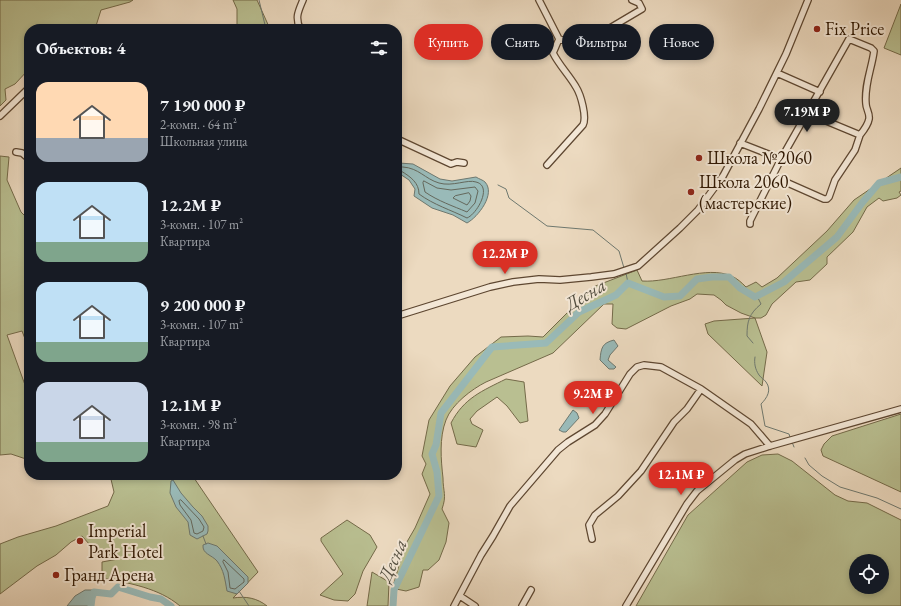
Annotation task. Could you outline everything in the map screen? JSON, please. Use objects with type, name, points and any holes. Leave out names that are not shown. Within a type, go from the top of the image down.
[{"type":"street","points":[[298,24],[296,20],[303,0]]},
{"type":"street","points":[[539,0],[559,39],[583,44],[642,9],[639,3],[632,0]]},
{"type":"street","points":[[402,314],[490,286],[513,282],[560,280],[614,274],[638,266],[698,210],[723,176],[777,73],[808,0]]},
{"type":"street","points":[[547,165],[585,121],[585,111],[577,88],[553,53],[559,39]]},
{"type":"street","points":[[750,224],[750,221],[772,176],[781,159],[850,39],[871,48],[874,51],[869,70],[866,105],[869,112],[868,124],[860,136],[855,150],[836,180],[829,197],[824,199],[772,176]]},
{"type":"street","points":[[777,73],[820,92]]},
{"type":"street","points":[[0,116],[24,93]]},
{"type":"street","points":[[807,113],[860,136]]},
{"type":"street","points":[[402,141],[451,164],[457,162],[464,163]]},
{"type":"street","points":[[740,143],[781,159]]},
{"type":"street","points":[[16,152],[24,154]]},
{"type":"street","points":[[454,606],[481,555],[510,506],[558,450],[595,425],[605,414],[630,374],[637,367],[644,365],[661,367],[701,389],[751,424],[770,446]]},
{"type":"street","points":[[592,539],[589,525],[595,515],[618,496],[641,471],[674,422],[687,409],[701,389]]},
{"type":"street","points":[[626,606],[687,504],[697,491],[735,460],[745,454],[786,441],[901,409]]},
{"type":"street","points":[[522,606],[531,590]]},
{"type":"street","points":[[460,596],[475,606]]},
{"type":"green space","points":[[0,0],[133,0],[101,10],[97,24],[24,24],[24,74],[15,84],[5,89],[6,100],[0,106]]},
{"type":"green space","points":[[233,0],[257,0],[268,24],[237,24],[237,9]]},
{"type":"green space","points":[[901,4],[901,55],[884,48]]},
{"type":"green space","points":[[0,156],[9,157],[7,180],[21,212],[24,215],[24,336],[22,331],[7,335],[24,382],[24,458],[11,454],[0,455]]},
{"type":"green space","points":[[901,168],[901,191],[899,192],[901,195],[897,198],[883,201],[879,198],[867,207],[853,232],[827,257],[827,264],[810,280],[796,282],[772,304],[766,315],[761,318],[755,318],[726,305],[714,295],[697,294],[690,299],[671,306],[626,329],[617,328],[612,324],[613,304],[604,304],[553,353],[486,382],[469,393],[453,408],[449,414],[442,434],[441,456],[445,497],[442,509],[449,523],[446,542],[439,560],[428,570],[423,570],[419,587],[406,591],[396,589],[394,583],[404,547],[415,528],[430,494],[422,474],[426,464],[422,456],[429,420],[450,386],[475,357],[501,337],[543,337],[593,287],[637,270],[642,281],[664,280],[711,272],[721,273],[733,277],[746,287],[756,282],[762,287],[777,278],[827,231],[854,200]]},
{"type":"green space","points":[[755,318],[767,352],[762,386],[708,334],[705,324],[714,321]]},
{"type":"green space","points":[[506,379],[524,382],[528,421],[520,423],[507,406],[497,397],[477,411],[470,419],[472,424],[483,430],[476,447],[457,444],[451,423],[456,414],[474,396]]},
{"type":"green space","points":[[901,414],[901,492],[823,456],[821,450],[824,444],[832,436]]},
{"type":"green space","points":[[778,454],[792,461],[835,495],[848,501],[867,503],[901,520],[901,606],[636,606],[688,515],[747,462],[762,455]]},
{"type":"green space","points":[[111,480],[195,480],[258,572],[233,598],[251,598],[267,606],[180,606],[163,595],[143,587],[102,578],[102,562],[118,559],[90,545],[82,536],[71,542],[56,555],[37,566],[0,594],[0,544],[56,526],[108,506],[114,492]]},
{"type":"green space","points":[[347,520],[370,535],[377,547],[363,571],[355,594],[348,601],[334,600],[320,595],[343,574],[321,541],[321,538]]},
{"type":"green space","points":[[372,572],[389,582],[388,606],[367,606]]},
{"type":"water","points":[[402,163],[413,164],[440,179],[452,181],[476,177],[484,181],[488,187],[487,199],[476,216],[467,223],[453,215],[432,208],[414,196],[415,189],[409,180],[402,175]]},
{"type":"water","points":[[614,340],[618,346],[610,355],[608,360],[616,367],[614,369],[609,369],[600,360],[601,352],[605,344]]},
{"type":"water","points":[[573,410],[577,413],[579,418],[566,432],[559,430]]},
{"type":"water","points":[[173,480],[181,493],[202,516],[208,526],[207,534],[197,539],[190,535],[188,522],[176,507],[170,493],[171,481]]},
{"type":"water","points":[[208,543],[217,546],[248,577],[248,583],[237,594],[227,591],[224,575],[219,564],[203,548],[203,545]]},
{"type":"water","points":[[85,590],[92,590],[94,592],[92,606],[67,606],[75,596]]},
{"type":"waterway","points":[[259,0],[265,24]]},
{"type":"waterway","name":"Десна","points":[[393,606],[394,590],[439,496],[437,472],[432,454],[436,445],[441,413],[492,347],[546,343],[579,312],[616,295],[628,283],[664,297],[680,296],[697,279],[729,277],[740,288],[755,297],[784,282],[837,237],[879,183],[901,177]]},
{"type":"waterway","points":[[498,185],[506,189],[509,198],[547,226],[593,230],[619,251],[624,268]]},
{"type":"waterway","points":[[626,273],[628,283]]},
{"type":"waterway","points":[[753,343],[747,336],[751,315],[761,304],[757,296]]},
{"type":"waterway","points":[[755,357],[757,370],[769,388],[767,397],[761,404],[765,426],[789,434],[790,437]]},
{"type":"waterway","points":[[792,442],[794,447]]},
{"type":"waterway","points":[[805,458],[809,465],[822,476],[840,487],[877,498],[901,509]]},
{"type":"waterway","points":[[203,536],[206,544]]},
{"type":"waterway","name":"Десна","points":[[91,606],[94,592],[111,594],[118,587],[161,599],[171,606]]},
{"type":"waterway","points":[[239,591],[249,606]]},
{"type":"place","name":"Fix Price","points":[[817,29]]},
{"type":"place","name":"Школа №2060","points":[[699,158]]},
{"type":"place","name":"Школа 2060 (мастерские)","points":[[691,192]]},
{"type":"place","name":"Imperial Park Hotel","points":[[80,541]]},
{"type":"place","name":"Гранд Арена","points":[[56,575]]}]
